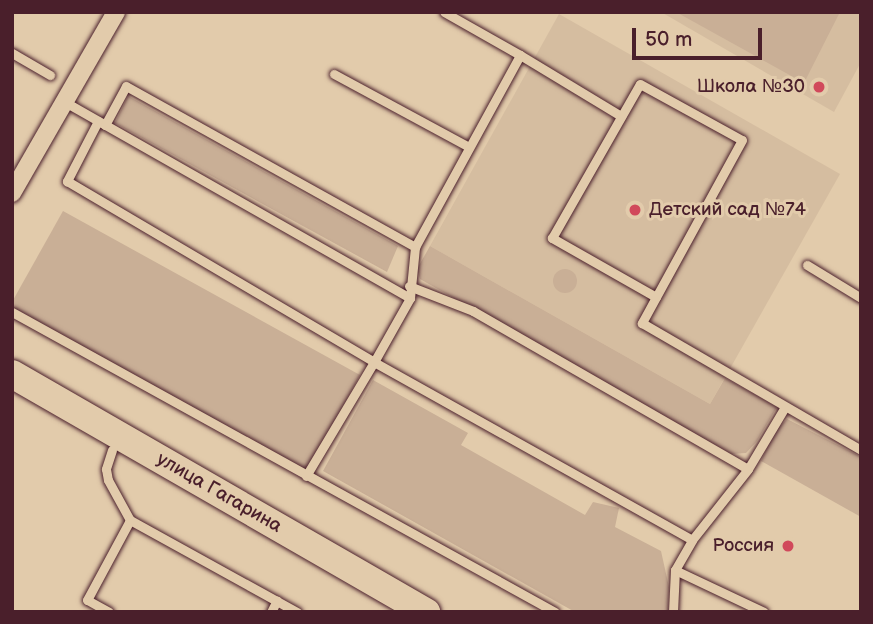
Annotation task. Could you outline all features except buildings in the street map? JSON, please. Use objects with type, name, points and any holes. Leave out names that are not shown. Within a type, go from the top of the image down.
[{"type":"main road","name":"улица Гагарина","points":[[12,374],[426,612]]},
{"type":"main road","name":"улица Гагарина","points":[[12,393],[394,612]]},
{"type":"street","points":[[12,193],[116,12]]},
{"type":"lane","points":[[444,12],[621,116]]},
{"type":"lane","points":[[12,53],[50,75]]},
{"type":"lane","points":[[306,476],[410,298],[409,286],[415,247],[520,55]]},
{"type":"lane","points":[[334,74],[469,147]]},
{"type":"lane","points":[[656,297],[552,238],[640,84],[743,140],[642,323],[861,450]]},
{"type":"lane","points":[[415,247],[126,86],[66,181],[374,362],[692,540]]},
{"type":"lane","points":[[65,102],[410,298]]},
{"type":"lane","points":[[807,265],[861,298]]},
{"type":"lane","points":[[409,286],[473,311],[748,469]]},
{"type":"lane","points":[[12,312],[555,612]]},
{"type":"lane","points":[[673,612],[675,570],[692,540],[748,469],[785,407]]},
{"type":"lane","points":[[112,450],[106,469],[108,480],[130,520],[297,612]]},
{"type":"lane","points":[[109,612],[87,600],[130,520]]},
{"type":"lane","points":[[675,570],[764,612]]},
{"type":"lane","points":[[271,612],[277,600]]},
{"type":"shaded area","name":"Школа №30","points":[[661,12],[861,12],[861,62],[834,112]]},
{"type":"shaded area","points":[[676,12],[840,12],[804,83]]},
{"type":"shaded area","name":"Детский сад №74","points":[[559,14],[840,174],[710,404],[430,246]]},
{"type":"shaded area","points":[[128,96],[398,246],[387,272],[115,123]]},
{"type":"shaded area","points":[[63,211],[360,375],[307,473],[12,310],[12,302]]},
{"type":"shaded area","points":[[430,246],[710,404],[725,378],[777,407],[757,441],[746,453],[731,454],[420,279],[417,269]]},
{"type":"shaded area","points":[[565,269],[573,273],[577,281],[573,289],[565,293],[557,289],[553,281],[557,273]]},
{"type":"shaded area","points":[[373,380],[468,433],[461,445],[585,515],[593,502],[619,508],[615,527],[661,551],[669,587],[668,612],[575,612],[323,471]]},
{"type":"shaded area","points":[[787,419],[861,457],[861,517],[761,461],[775,431]]},
{"type":"place","name":"Школа №30","points":[[819,87]]},
{"type":"place","name":"Детский сад №74","points":[[635,210]]},
{"type":"place","name":"Россия","points":[[788,546]]}]
